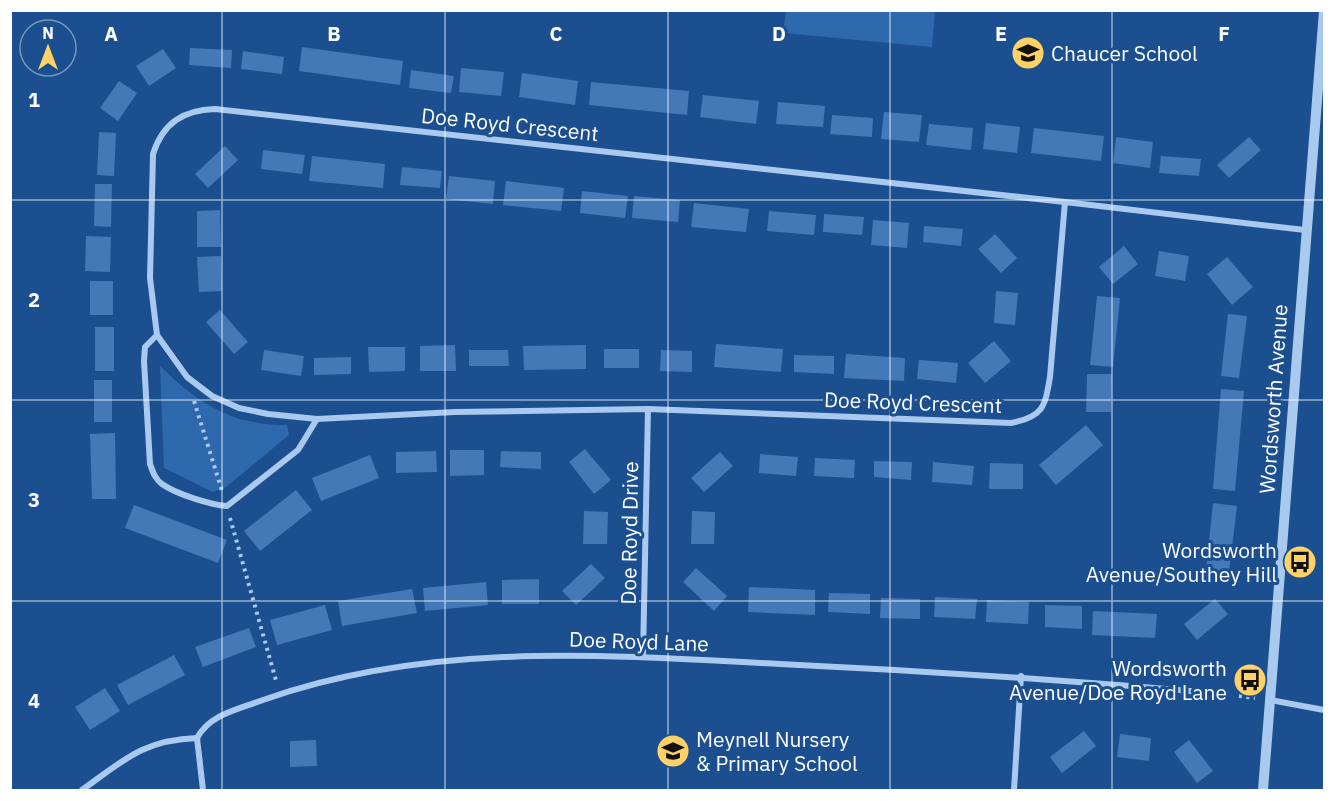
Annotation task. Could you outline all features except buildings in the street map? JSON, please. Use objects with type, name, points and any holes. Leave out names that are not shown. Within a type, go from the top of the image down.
[{"type":"street","name":"Wordsworth Avenue","points":[[1263,790],[1305,230],[1324,11]]},
{"type":"street","name":"Doe Royd Crescent","points":[[1065,202],[1050,376],[1045,405],[1031,419],[1011,423],[648,409],[455,411],[317,419],[268,414],[239,408],[212,396],[187,377],[157,335],[150,278],[153,154],[167,126],[182,115],[199,110],[227,110],[1065,202],[1305,230]]},
{"type":"street","points":[[157,335],[145,347],[144,361],[150,464],[155,477],[163,485],[215,505],[227,506],[298,450],[317,419]]},
{"type":"street","name":"Doe Royd Drive","points":[[643,657],[648,409]]},
{"type":"street","name":"Doe Royd Lane","points":[[197,738],[204,726],[220,715],[280,694],[406,666],[476,658],[549,655],[643,657],[1021,676],[1226,694]]},
{"type":"street","points":[[1014,790],[1021,676]]},
{"type":"street","points":[[1270,700],[1324,710]]},
{"type":"street","points":[[82,790],[132,753],[156,743],[197,738],[203,790]]},
{"type":"path","points":[[187,377],[227,506],[280,694]]},
{"type":"path","points":[[1226,694],[1270,700]]},
{"type":"shaded area","points":[[786,10],[935,11],[932,47],[783,33]]},
{"type":"shaded area","points":[[160,366],[188,391],[217,410],[249,421],[287,425],[289,435],[226,487],[213,492],[164,468]]},
{"type":"place","name":"Chaucer School","points":[[1028,53]]},
{"type":"place","name":"Wordsworth Avenue/Southey Hill","points":[[1300,562]]},
{"type":"place","name":"Wordsworth Avenue/Doe Royd Lane","points":[[1250,680]]},
{"type":"place","name":"Meynell Nursery & Primary School","points":[[673,751]]}]
